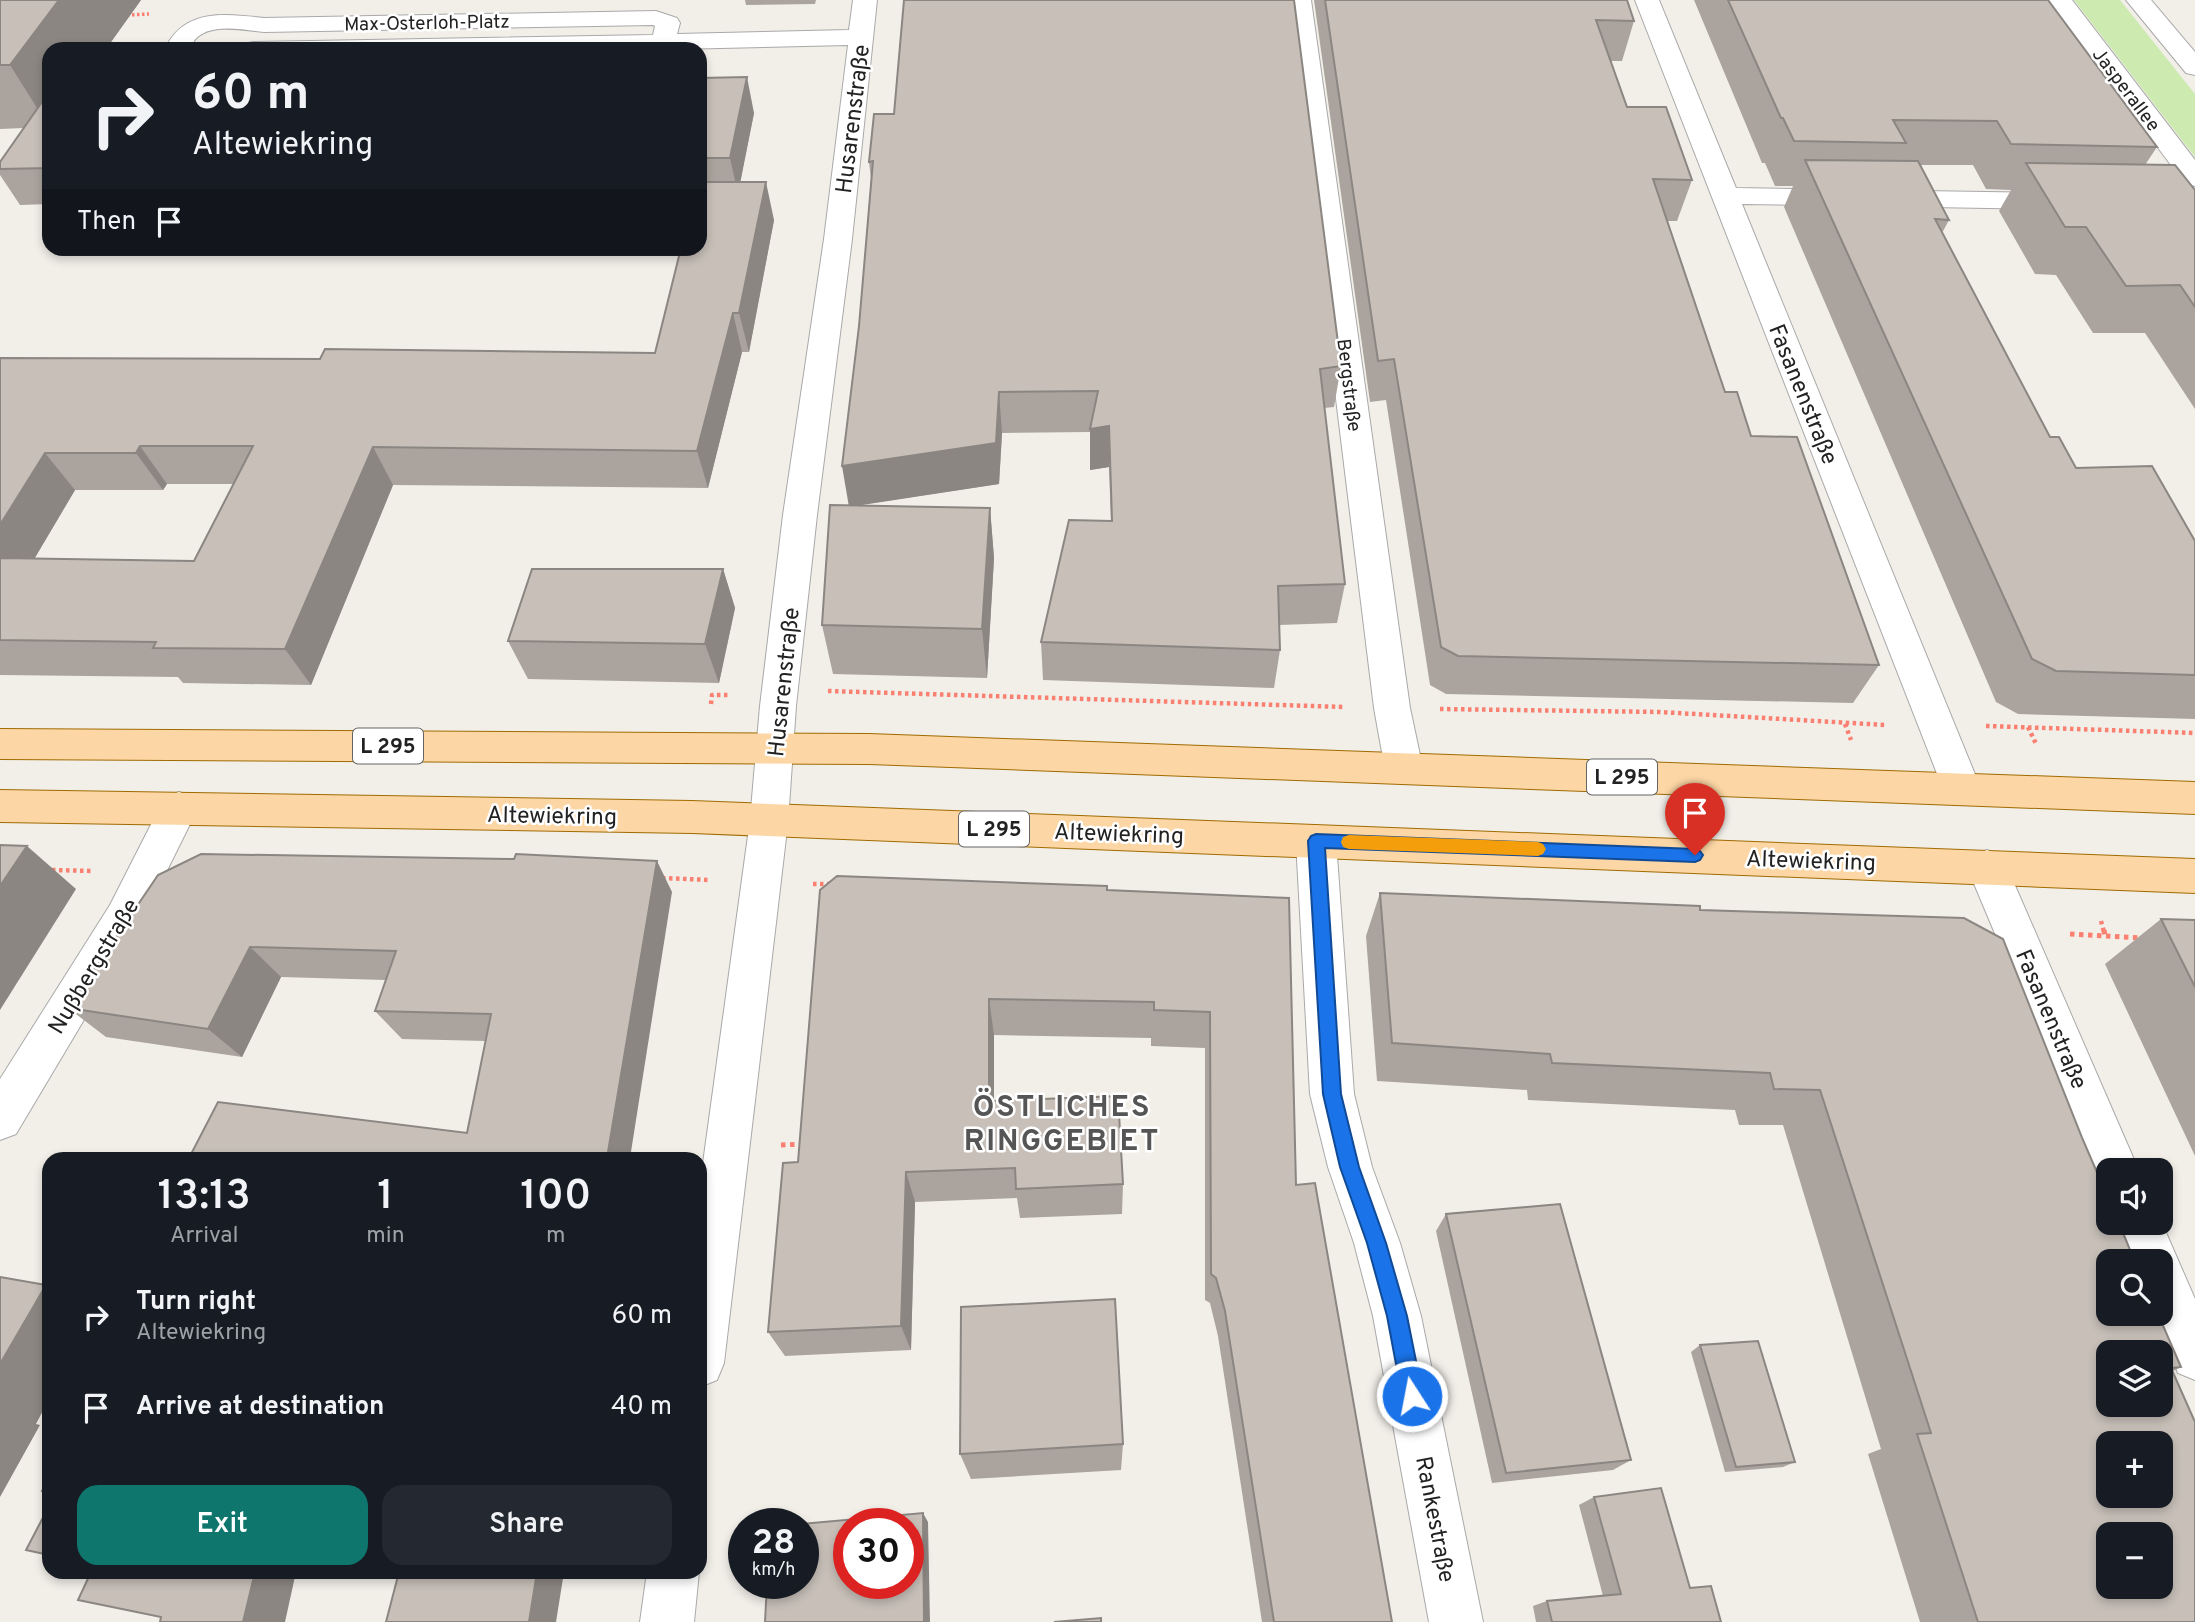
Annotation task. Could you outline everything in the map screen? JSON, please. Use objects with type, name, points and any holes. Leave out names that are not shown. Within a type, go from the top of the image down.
[{"type":"main road","name":"L 295","points":[[0,744],[776,749],[1049,755],[2195,798]]},
{"type":"main road","name":"Altewiekring","points":[[0,806],[646,816],[2195,876]]},
{"type":"street","name":"Husarenstraße","points":[[707,1307],[768,821],[800,515],[838,239],[865,0]]},
{"type":"street","name":"Bergstraße","points":[[1299,0],[1392,708],[1404,769]]},
{"type":"street","name":"Fasanenstraße","points":[[1647,0],[1962,789]]},
{"type":"street","name":"Jasperallee","points":[[2060,0],[2192,194]]},
{"type":"street","points":[[2138,0],[2195,68]]},
{"type":"street","name":"Max-Osterloh-Platz","points":[[197,27],[221,22],[264,25],[656,18],[668,23],[663,42],[861,37]]},
{"type":"street","points":[[180,42],[181,38],[197,27]]},
{"type":"street","points":[[1726,196],[2081,201]]},
{"type":"street","name":"Nußbergstraße","points":[[0,1119],[124,917],[179,808]]},
{"type":"street","name":"Rankestraße","points":[[1316,841],[1332,1094],[1350,1167],[1377,1243],[1397,1316],[1456,1622]]},
{"type":"street","name":"Fasanenstraße","points":[[1987,867],[2111,1158]]},
{"type":"street","points":[[2173,1304],[2195,1356]]},
{"type":"street","points":[[667,1622],[672,1579]]},
{"type":"path","points":[[121,15],[161,14],[197,27]]},
{"type":"path","points":[[818,690],[1352,707]]},
{"type":"path","points":[[877,699],[878,691]]},
{"type":"path","points":[[712,695],[730,695]]},
{"type":"path","points":[[1438,709],[1660,712],[1887,725]]},
{"type":"path","points":[[1845,724],[1852,741]]},
{"type":"path","points":[[1983,725],[2195,733]]},
{"type":"path","points":[[2028,727],[2038,747]]},
{"type":"path","points":[[50,870],[100,871]]},
{"type":"path","points":[[682,879],[684,871]]},
{"type":"path","points":[[657,878],[710,880]]},
{"type":"path","points":[[813,884],[833,884]]},
{"type":"path","points":[[2101,921],[2105,936]]},
{"type":"path","points":[[2070,934],[2144,938]]},
{"type":"path","points":[[781,1145],[819,1144]]},
{"type":"green space","points":[[2074,0],[2120,0],[2195,94],[2195,157]]},
{"type":"building","points":[[0,0],[59,0],[10,65],[0,65]]},
{"type":"building","points":[[904,0],[1294,0],[1341,366],[1320,369],[1345,584],[1278,586],[1280,650],[1041,642],[1069,520],[1112,521],[1109,426],[1090,429],[1098,391],[999,392],[996,443],[842,466],[859,326],[873,161],[869,162],[874,114],[894,114]]},
{"type":"building","points":[[1325,0],[1627,0],[1634,21],[1596,20],[1627,107],[1666,107],[1692,180],[1653,179],[1725,392],[1737,392],[1751,436],[1797,437],[1879,665],[1458,656],[1441,647],[1394,359],[1378,361]]},
{"type":"building","points":[[1728,0],[2048,0],[2157,147],[2011,144],[1997,121],[1893,120],[1906,143],[1794,141]]},
{"type":"building","points":[[747,77],[730,158],[707,158],[707,78]]},
{"type":"building","points":[[42,102],[42,168],[0,169],[0,162]]},
{"type":"building","points":[[1805,160],[1918,161],[1949,220],[1935,219],[2050,437],[2059,437],[2076,468],[2152,466],[2195,541],[2195,675],[2056,671],[2032,659]]},
{"type":"building","points":[[2026,163],[2175,165],[2195,190],[2195,307],[2180,285],[2126,286],[2086,227],[2065,227]]},
{"type":"building","points":[[707,182],[766,182],[739,313],[733,313],[697,451],[373,447],[285,649],[153,648],[156,642],[0,640],[0,558],[194,561],[253,446],[140,446],[136,453],[45,453],[0,525],[0,358],[320,359],[325,349],[655,353],[679,256],[707,256]]},
{"type":"building","points":[[830,505],[990,508],[982,629],[822,625]]},
{"type":"building","points":[[532,569],[723,569],[705,644],[508,641]]},
{"type":"building","points":[[0,845],[27,846],[0,886]]},
{"type":"building","points":[[201,854],[514,859],[516,854],[657,861],[608,1152],[192,1152],[218,1102],[467,1133],[491,1014],[375,1011],[396,951],[250,947],[208,1029],[68,1008],[158,875]]},
{"type":"building","points":[[837,876],[1107,886],[1107,890],[1289,898],[1296,1185],[1315,1183],[1392,1622],[1274,1622],[1225,1311],[1216,1278],[1211,1274],[1210,1012],[1154,1010],[1154,1002],[989,999],[989,1101],[1118,1096],[1123,1184],[1016,1189],[1015,1168],[906,1172],[901,1326],[768,1332],[783,1163],[798,1162],[820,890]]},
{"type":"building","points":[[1380,893],[1700,906],[1700,910],[1964,918],[2003,939],[2096,1170],[2096,1235],[2124,1235],[2130,1249],[2096,1249],[2096,1326],[2163,1326],[2169,1340],[2096,1340],[2096,1417],[2173,1417],[2173,1372],[2195,1422],[2195,1622],[1978,1622],[1917,1434],[1931,1433],[1820,1090],[1774,1089],[1770,1073],[1552,1063],[1550,1054],[1392,1043]]},
{"type":"building","points":[[2161,919],[2195,920],[2195,987]]},
{"type":"building","points":[[1560,1204],[1631,1460],[1506,1473],[1446,1214]]},
{"type":"building","points":[[0,1277],[42,1284],[42,1292],[0,1364]]},
{"type":"building","points":[[1115,1299],[1123,1444],[960,1454],[961,1307]]},
{"type":"building","points":[[1758,1341],[1795,1462],[1736,1467],[1700,1345]]},
{"type":"building","points":[[2173,1349],[2181,1367],[2173,1368]]},
{"type":"building","points":[[1661,1488],[1690,1588],[1711,1586],[1721,1622],[1552,1622],[1547,1601],[1621,1594],[1594,1497]]},
{"type":"building","points":[[42,1519],[42,1553],[26,1550]]},
{"type":"building","points":[[833,1521],[833,1599],[924,1599],[924,1622],[765,1622],[766,1599],[819,1599],[819,1522]]},
{"type":"building","points":[[88,1579],[253,1579],[243,1622],[160,1622],[161,1617],[78,1600]]},
{"type":"building","points":[[397,1579],[536,1579],[529,1622],[386,1622]]},
{"type":"building","points":[[1101,1618],[1101,1622],[1054,1622]]},
{"type":"slow traffic","points":[[1349,842],[1538,849]]},
{"type":"district","name":"ÖSTLICHES RINGGEBIET","points":[[1062,1123]]},
{"type":"route","points":[[1412,1396],[1397,1316],[1377,1243],[1350,1167],[1332,1094],[1316,841],[1695,855]]}]
